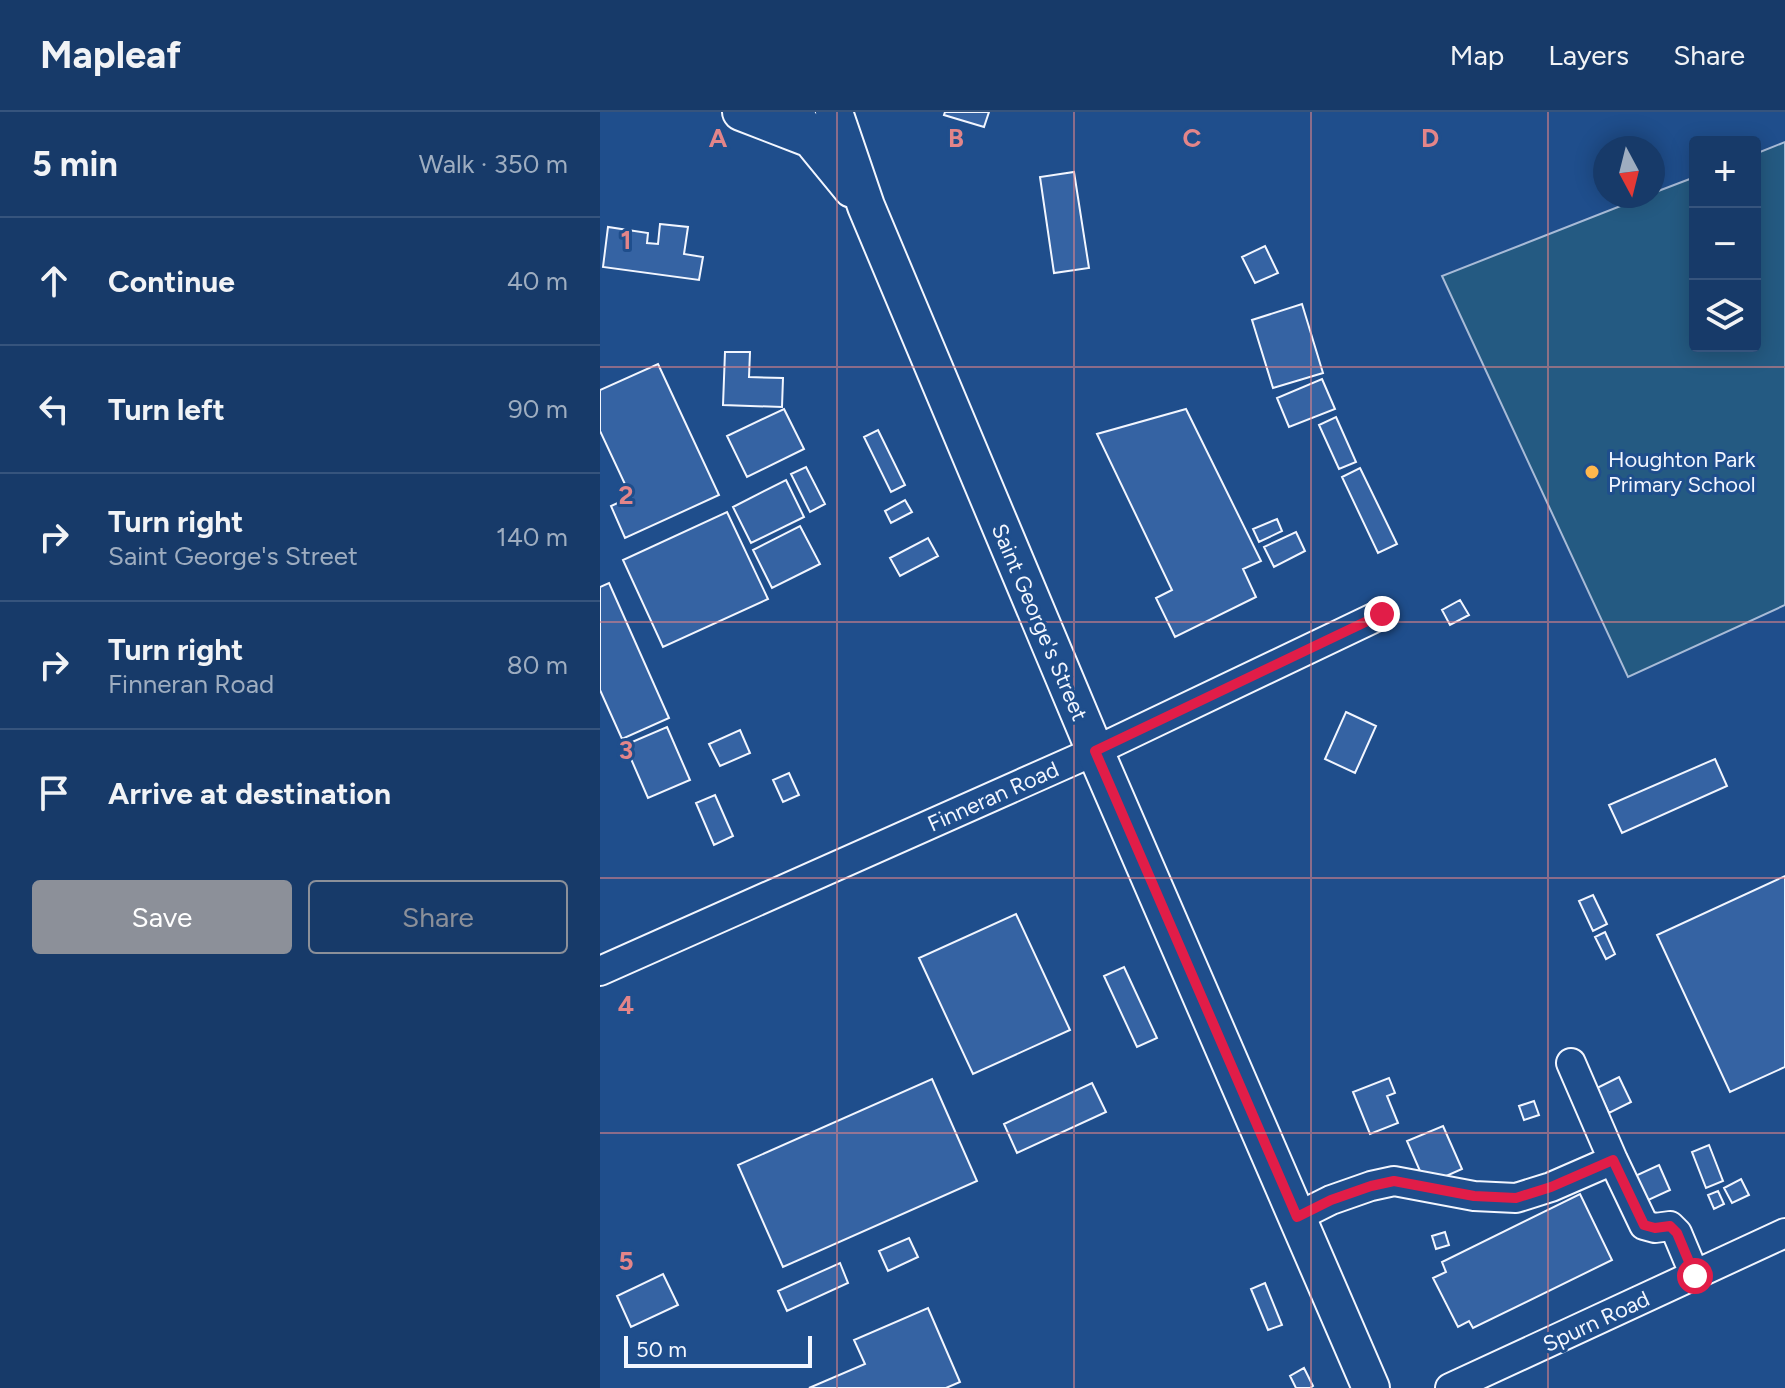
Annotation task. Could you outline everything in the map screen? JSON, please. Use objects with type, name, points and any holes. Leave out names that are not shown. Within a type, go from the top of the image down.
[{"type":"main road","points":[[741,112],[813,121]]},
{"type":"main road","name":"Saint George's Street","points":[[813,121],[866,206],[1095,751],[1371,1388]]},
{"type":"street","name":"Finneran Road","points":[[600,971],[1095,751],[1382,614]]},
{"type":"street","points":[[1571,1063],[1644,1225],[1655,1228],[1670,1226],[1677,1233],[1695,1276]]},
{"type":"street","points":[[1297,1217],[1344,1195],[1394,1181],[1474,1196],[1516,1198],[1551,1187],[1613,1160]]},
{"type":"street","name":"Spurn Road","points":[[1450,1388],[1785,1233]]},
{"type":"shaded area","points":[[1785,142],[1785,605],[1628,677],[1442,276],[1615,208],[1665,208],[1665,188],[1689,179],[1689,352],[1761,352],[1761,152]]},
{"type":"building","points":[[945,112],[989,112],[984,127],[944,115]]},
{"type":"building","points":[[1074,172],[1089,268],[1054,273],[1040,177]]},
{"type":"building","points":[[660,224],[688,227],[684,254],[703,257],[699,280],[603,267],[608,227],[648,233],[647,243],[658,244]]},
{"type":"building","points":[[1265,246],[1278,273],[1255,283],[1242,257]]},
{"type":"building","points":[[1302,304],[1323,373],[1273,388],[1252,320]]},
{"type":"building","points":[[725,352],[750,352],[749,377],[783,378],[782,407],[723,405]]},
{"type":"building","points":[[658,364],[719,495],[625,538],[611,506],[631,497],[600,431],[600,390]]},
{"type":"building","points":[[1322,379],[1335,409],[1289,427],[1277,398]]},
{"type":"building","points":[[784,409],[804,449],[747,477],[727,436]]},
{"type":"building","points":[[1186,409],[1261,561],[1243,569],[1256,597],[1175,637],[1156,598],[1172,590],[1097,434]]},
{"type":"building","points":[[1336,417],[1356,462],[1339,469],[1319,425]]},
{"type":"building","points":[[878,430],[905,485],[891,492],[864,437]]},
{"type":"building","points":[[806,467],[825,504],[810,512],[791,474]]},
{"type":"building","points":[[1360,468],[1397,544],[1378,553],[1342,477]]},
{"type":"building","points":[[786,480],[804,517],[751,543],[733,507]]},
{"type":"building","points":[[905,500],[912,512],[891,523],[885,511]]},
{"type":"building","points":[[727,512],[768,599],[663,647],[623,560]]},
{"type":"building","points":[[1277,519],[1282,531],[1259,542],[1253,529]]},
{"type":"building","points":[[800,526],[820,564],[772,588],[753,550]]},
{"type":"building","points":[[1296,532],[1305,551],[1274,567],[1264,547]]},
{"type":"building","points":[[928,538],[938,556],[900,576],[890,558]]},
{"type":"building","points":[[609,583],[669,718],[622,739],[600,690],[600,587]]},
{"type":"building","points":[[1460,600],[1469,615],[1450,625],[1442,610]]},
{"type":"building","points":[[1346,712],[1376,726],[1355,773],[1325,759]]},
{"type":"building","points":[[667,727],[690,780],[648,798],[625,745]]},
{"type":"building","points":[[740,730],[750,753],[720,766],[709,744]]},
{"type":"building","points":[[1715,759],[1727,786],[1622,833],[1609,805]]},
{"type":"building","points":[[789,773],[799,795],[783,802],[773,780]]},
{"type":"building","points":[[715,795],[733,836],[714,845],[696,803]]},
{"type":"building","points":[[1785,876],[1785,1067],[1730,1092],[1657,935]]},
{"type":"building","points":[[1593,895],[1607,924],[1593,931],[1579,901]]},
{"type":"building","points":[[1016,914],[1070,1030],[973,1074],[919,958]]},
{"type":"building","points":[[1605,932],[1615,954],[1606,959],[1595,937]]},
{"type":"building","points":[[1124,967],[1157,1038],[1137,1047],[1104,976]]},
{"type":"building","points":[[1619,1077],[1631,1102],[1609,1113],[1597,1088]]},
{"type":"building","points":[[1389,1078],[1395,1093],[1387,1096],[1398,1123],[1370,1134],[1353,1092]]},
{"type":"building","points":[[932,1079],[977,1181],[783,1267],[738,1165]]},
{"type":"building","points":[[1092,1083],[1106,1112],[1017,1153],[1004,1124]]},
{"type":"building","points":[[1534,1101],[1539,1115],[1524,1120],[1519,1106]]},
{"type":"building","points":[[1443,1126],[1462,1169],[1426,1185],[1407,1141]]},
{"type":"building","points":[[1709,1145],[1723,1181],[1706,1188],[1692,1152]]},
{"type":"building","points":[[1659,1165],[1670,1190],[1644,1202],[1633,1177]]},
{"type":"building","points":[[1741,1179],[1749,1195],[1732,1203],[1724,1188]]},
{"type":"building","points":[[1718,1191],[1724,1204],[1714,1209],[1708,1195]]},
{"type":"building","points":[[1580,1194],[1612,1260],[1473,1328],[1469,1321],[1458,1327],[1433,1278],[1446,1272],[1442,1262]]},
{"type":"building","points":[[1445,1232],[1449,1245],[1436,1249],[1432,1236]]},
{"type":"building","points":[[909,1238],[918,1257],[888,1271],[879,1251]]},
{"type":"building","points":[[840,1263],[848,1283],[787,1311],[778,1291]]},
{"type":"building","points":[[663,1274],[678,1305],[631,1327],[617,1296]]},
{"type":"building","points":[[1265,1283],[1282,1325],[1268,1330],[1251,1289]]},
{"type":"building","points":[[928,1308],[960,1382],[946,1388],[809,1388],[865,1364],[854,1340]]},
{"type":"building","points":[[1304,1368],[1313,1386],[1296,1388],[1290,1376]]},
{"type":"place","name":"Houghton Park Primary School","points":[[1592,472]]},
{"type":"route","points":[[1382,614],[1095,751],[1297,1217],[1331,1200],[1394,1181],[1474,1196],[1516,1198],[1551,1187],[1613,1160],[1644,1225],[1655,1228],[1670,1226],[1677,1233],[1695,1276]]}]
